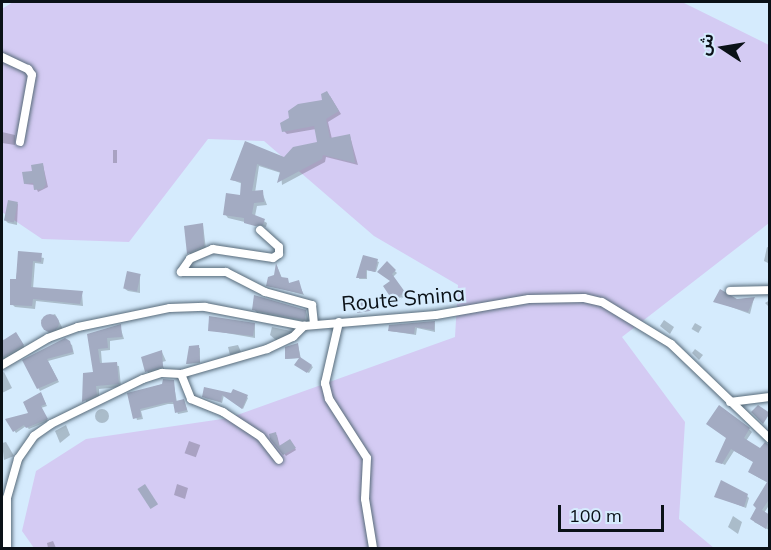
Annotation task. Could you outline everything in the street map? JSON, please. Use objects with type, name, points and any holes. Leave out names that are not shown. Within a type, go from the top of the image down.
[{"type":"street","points":[[2,57],[32,75],[20,142]]},
{"type":"street","points":[[260,230],[279,247],[279,254],[273,258],[213,249],[190,259],[181,272],[226,272],[265,292],[312,305],[314,325]]},
{"type":"street","points":[[730,291],[770,290]]},
{"type":"street","name":"Route Smina","points":[[2,365],[68,330],[143,311],[205,307],[304,326],[436,315],[529,299],[584,298],[602,302],[624,319],[651,329],[770,439]]},
{"type":"street","points":[[339,322],[325,383],[329,399],[367,458],[365,499],[372,549]]},
{"type":"street","points":[[7,549],[7,498],[18,459],[34,436],[51,424],[143,379],[162,374],[181,374],[267,349],[293,337],[304,326]]},
{"type":"street","points":[[181,374],[191,399],[223,412],[261,437],[279,460]]},
{"type":"street","points":[[730,402],[770,397]]},
{"type":"shaded area","points":[[13,2],[682,2],[769,45],[769,223],[622,337],[685,422],[679,519],[714,548],[34,548],[22,531],[36,471],[86,439],[229,418],[455,337],[458,285],[374,236],[264,141],[208,139],[129,242],[42,239],[2,212],[2,9]]},
{"type":"building","points":[[327,91],[339,111],[326,119],[330,138],[350,134],[355,163],[323,155],[322,159],[277,183],[280,172],[257,164],[252,191],[263,190],[264,202],[254,203],[252,214],[265,219],[263,225],[255,226],[244,223],[244,218],[223,215],[226,193],[240,195],[241,182],[230,180],[245,141],[284,157],[293,147],[317,142],[314,126],[282,132],[280,123],[289,118],[288,111],[298,104],[322,100],[321,94]]},
{"type":"building","points":[[43,163],[46,184],[43,189],[34,190],[33,183],[24,184],[22,172],[32,171],[31,165]]},
{"type":"building","points":[[8,200],[18,202],[14,223],[4,221]]},
{"type":"building","points":[[203,223],[204,246],[187,254],[184,226]]},
{"type":"building","points":[[18,251],[42,253],[41,262],[33,261],[31,287],[83,291],[80,304],[33,299],[32,306],[10,305],[10,279],[16,279]]},
{"type":"building","points":[[363,255],[378,259],[375,272],[366,270],[366,278],[356,278]]},
{"type":"building","points":[[387,261],[396,270],[392,274],[405,292],[393,301],[383,286],[390,281],[377,272]]},
{"type":"building","points":[[276,263],[281,277],[288,278],[289,283],[299,280],[303,294],[266,286],[268,277],[274,275]]},
{"type":"building","points":[[127,271],[141,274],[137,292],[123,289]]},
{"type":"building","points":[[720,289],[737,299],[755,297],[748,312],[713,302]]},
{"type":"building","points":[[254,295],[306,310],[305,320],[252,310]]},
{"type":"building","points":[[369,298],[371,311],[357,313],[355,300]]},
{"type":"building","points":[[50,314],[58,319],[59,323],[54,331],[50,332],[42,327],[41,323],[46,315]]},
{"type":"building","points":[[209,316],[255,323],[253,336],[208,331]]},
{"type":"building","points":[[435,321],[434,330],[415,327],[414,334],[388,331],[389,325]]},
{"type":"building","points":[[121,324],[122,337],[107,338],[108,348],[98,349],[100,363],[117,362],[119,384],[96,386],[97,395],[82,402],[83,373],[93,372],[87,334]]},
{"type":"building","points":[[16,332],[24,345],[2,358],[2,341]]},
{"type":"building","points":[[65,338],[70,341],[73,352],[47,359],[58,380],[37,389],[22,360]]},
{"type":"building","points":[[298,343],[300,357],[312,365],[307,373],[294,365],[299,358],[285,359],[285,347]]},
{"type":"building","points":[[199,345],[200,362],[186,364],[189,346]]},
{"type":"building","points":[[162,350],[163,367],[145,372],[141,357]]},
{"type":"building","points":[[163,379],[174,380],[176,401],[184,399],[187,410],[175,413],[173,402],[165,403],[140,409],[141,417],[133,419],[127,393],[162,384]]},
{"type":"building","points":[[204,387],[231,393],[233,389],[248,395],[242,409],[222,395],[221,402],[202,397]]},
{"type":"building","points":[[41,392],[46,404],[41,406],[48,419],[26,428],[24,425],[13,432],[5,419],[28,413],[23,402]]},
{"type":"building","points":[[719,405],[750,428],[744,438],[760,448],[765,442],[770,446],[770,498],[762,510],[770,515],[766,529],[750,519],[756,508],[753,505],[767,482],[748,472],[753,462],[731,449],[722,464],[715,462],[726,438],[706,424]]},
{"type":"building","points":[[758,405],[770,413],[763,424],[751,412]]},
{"type":"building","points":[[276,432],[279,446],[290,439],[296,448],[283,455],[270,439],[269,434]]},
{"type":"building","points":[[721,480],[748,494],[744,507],[714,497]]},
{"type":"building","points":[[145,484],[158,504],[151,509],[137,489]]}]
